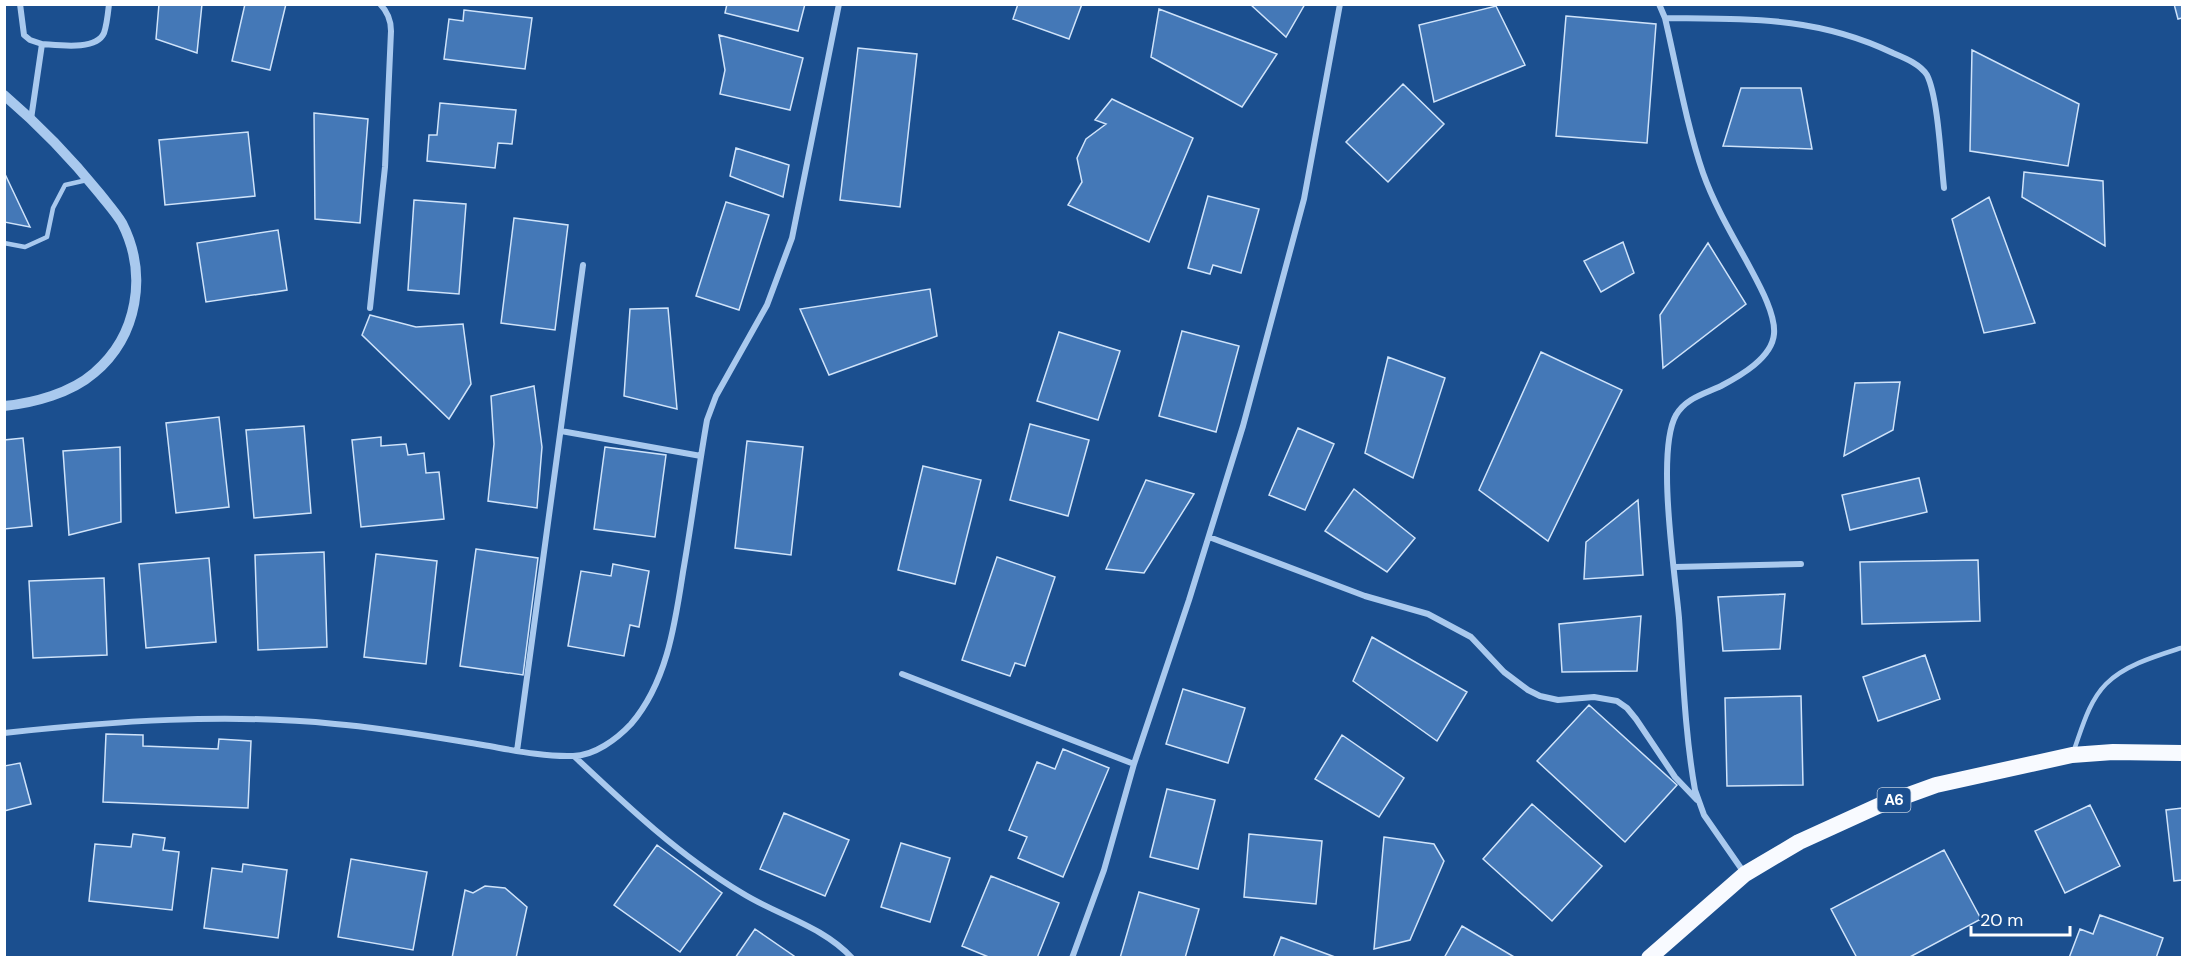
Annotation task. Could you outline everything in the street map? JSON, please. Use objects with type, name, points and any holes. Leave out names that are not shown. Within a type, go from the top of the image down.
[{"type":"highway","name":"A6","points":[[1649,957],[1745,874],[1799,842],[1878,806],[1936,785],[2072,755],[2113,752],[2182,753]]},
{"type":"street","points":[[20,4],[24,35],[30,40],[42,44],[73,45],[94,43],[104,33],[109,4]]},
{"type":"street","points":[[370,308],[385,167],[390,54],[391,22],[380,4]]},
{"type":"street","points":[[4,732],[99,723],[189,720],[334,724],[416,734],[517,751],[575,757],[606,745],[630,725],[640,713],[665,662],[675,625],[707,420],[716,396],[767,305],[792,238],[839,4]]},
{"type":"street","points":[[1072,957],[1104,870],[1134,764],[1243,426],[1304,199],[1340,4]]},
{"type":"street","points":[[1659,4],[1665,18],[1694,144],[1704,174],[1722,215],[1760,286],[1774,332],[1771,344],[1758,361],[1720,386],[1683,405],[1674,420],[1669,440],[1667,470],[1668,505],[1692,777],[1699,801],[1710,825],[1745,874]]},
{"type":"street","points":[[1665,18],[1800,23],[1867,40],[1914,63],[1923,70],[1931,88],[1944,188]]},
{"type":"street","points":[[31,118],[42,44]]},
{"type":"street","points":[[4,95],[31,118],[88,180],[121,221],[130,242],[138,285],[126,333],[113,355],[93,374],[75,386],[42,399],[4,406]]},
{"type":"street","points":[[517,751],[583,265]]},
{"type":"street","points":[[561,430],[701,456]]},
{"type":"street","points":[[1209,537],[1365,596],[1428,614],[1471,637],[1504,672],[1540,696],[1558,700],[1594,697],[1617,701],[1636,719],[1675,777],[1699,801]]},
{"type":"street","points":[[1675,567],[1801,564]]},
{"type":"street","points":[[902,674],[1134,764]]},
{"type":"street","points":[[575,757],[651,826],[700,866],[742,893],[833,941],[852,957]]},
{"type":"lane","points":[[4,243],[26,247],[47,237],[53,208],[65,185],[88,180]]},
{"type":"lane","points":[[2072,755],[2094,700],[2105,684],[2133,666],[2181,648]]},
{"type":"building","points":[[159,4],[202,4],[197,53],[156,39]]},
{"type":"building","points":[[245,4],[286,4],[270,70],[232,61]]},
{"type":"building","points":[[727,4],[805,4],[798,31],[725,13]]},
{"type":"building","points":[[1018,4],[1082,4],[1069,39],[1013,19]]},
{"type":"building","points":[[1250,4],[1305,4],[1286,37]]},
{"type":"building","points":[[2174,4],[2182,4],[2182,18],[2178,19]]},
{"type":"building","points":[[1496,6],[1525,65],[1434,102],[1419,25]]},
{"type":"building","points":[[1159,9],[1277,54],[1242,107],[1151,57]]},
{"type":"building","points":[[464,10],[532,18],[525,69],[444,59],[449,19],[463,21]]},
{"type":"building","points":[[1566,16],[1656,24],[1647,143],[1556,136]]},
{"type":"building","points":[[719,35],[803,58],[790,110],[720,94],[725,70]]},
{"type":"building","points":[[858,48],[917,54],[900,207],[840,200]]},
{"type":"building","points":[[1972,50],[2079,104],[2068,166],[1970,151]]},
{"type":"building","points":[[1403,84],[1444,124],[1388,182],[1346,142]]},
{"type":"building","points":[[1741,88],[1801,88],[1812,149],[1723,146]]},
{"type":"building","points":[[1112,99],[1193,138],[1149,242],[1068,205],[1082,182],[1077,158],[1086,139],[1106,124],[1095,120]]},
{"type":"building","points":[[440,103],[516,110],[512,144],[498,143],[495,168],[427,161],[429,135],[437,135]]},
{"type":"building","points":[[314,113],[368,119],[360,223],[315,219]]},
{"type":"building","points":[[248,132],[255,196],[165,205],[159,140]]},
{"type":"building","points":[[736,148],[789,165],[783,197],[730,176]]},
{"type":"building","points":[[4,172],[30,227],[4,222]]},
{"type":"building","points":[[2024,172],[2103,181],[2105,246],[2022,197]]},
{"type":"building","points":[[1208,196],[1259,209],[1241,273],[1213,265],[1210,274],[1188,268]]},
{"type":"building","points":[[1989,197],[2035,323],[1984,333],[1952,219]]},
{"type":"building","points":[[414,200],[466,204],[459,294],[408,290]]},
{"type":"building","points":[[726,202],[769,215],[739,310],[696,296]]},
{"type":"building","points":[[514,218],[568,225],[555,330],[501,323]]},
{"type":"building","points":[[278,230],[287,290],[206,302],[197,243]]},
{"type":"building","points":[[1623,242],[1634,273],[1601,292],[1584,261]]},
{"type":"building","points":[[1708,243],[1746,304],[1663,368],[1660,315]]},
{"type":"building","points":[[930,289],[937,336],[829,375],[800,309]]},
{"type":"building","points":[[668,308],[677,409],[624,396],[630,309]]},
{"type":"building","points":[[370,315],[416,327],[463,324],[471,384],[449,419],[362,335]]},
{"type":"building","points":[[1182,331],[1239,346],[1216,432],[1159,416]]},
{"type":"building","points":[[1059,332],[1120,351],[1098,420],[1037,401]]},
{"type":"building","points":[[1541,352],[1622,390],[1548,541],[1479,490]]},
{"type":"building","points":[[1388,357],[1445,378],[1413,478],[1365,453]]},
{"type":"building","points":[[1900,382],[1893,430],[1844,456],[1855,383]]},
{"type":"building","points":[[534,386],[542,447],[537,508],[488,501],[494,444],[491,396]]},
{"type":"building","points":[[219,417],[229,507],[176,513],[166,423]]},
{"type":"building","points":[[1030,424],[1089,440],[1068,516],[1010,500]]},
{"type":"building","points":[[304,426],[311,513],[254,518],[246,430]]},
{"type":"building","points":[[1298,428],[1334,444],[1305,510],[1269,495]]},
{"type":"building","points":[[381,437],[381,446],[406,444],[408,455],[424,453],[426,473],[439,472],[444,519],[361,527],[352,440]]},
{"type":"building","points":[[23,438],[32,526],[4,529],[4,440]]},
{"type":"building","points":[[747,441],[803,447],[791,555],[735,548]]},
{"type":"building","points":[[120,447],[121,522],[69,535],[63,451]]},
{"type":"building","points":[[605,447],[666,455],[655,537],[594,529]]},
{"type":"building","points":[[923,466],[981,480],[955,584],[898,570]]},
{"type":"building","points":[[1919,478],[1927,512],[1850,530],[1842,495]]},
{"type":"building","points":[[1146,480],[1194,494],[1144,573],[1106,569]]},
{"type":"building","points":[[1354,489],[1415,538],[1387,572],[1325,531]]},
{"type":"building","points":[[1638,500],[1643,575],[1584,579],[1586,542]]},
{"type":"building","points":[[476,549],[538,558],[523,675],[460,666]]},
{"type":"building","points":[[324,552],[327,647],[258,650],[255,555]]},
{"type":"building","points":[[376,554],[437,561],[426,664],[364,657]]},
{"type":"building","points":[[997,557],[1055,577],[1025,666],[1015,663],[1010,676],[962,660]]},
{"type":"building","points":[[209,558],[216,642],[146,648],[139,564]]},
{"type":"building","points":[[1978,560],[1980,621],[1862,624],[1860,562]]},
{"type":"building","points":[[613,564],[649,571],[639,627],[630,625],[624,656],[568,646],[581,571],[611,576]]},
{"type":"building","points":[[104,578],[107,655],[33,658],[29,581]]},
{"type":"building","points":[[1785,594],[1780,649],[1723,651],[1718,597]]},
{"type":"building","points":[[1641,616],[1637,671],[1562,672],[1559,624]]},
{"type":"building","points":[[1372,637],[1467,692],[1437,741],[1353,681]]},
{"type":"building","points":[[1925,655],[1940,699],[1878,721],[1863,677]]},
{"type":"building","points":[[1183,689],[1245,708],[1228,763],[1166,744]]},
{"type":"building","points":[[1801,696],[1803,785],[1727,786],[1725,698]]},
{"type":"building","points":[[1589,705],[1677,785],[1625,842],[1537,761]]},
{"type":"building","points":[[106,734],[143,735],[143,746],[218,749],[219,739],[251,741],[248,808],[103,802]]},
{"type":"building","points":[[1342,735],[1404,778],[1379,817],[1315,779]]},
{"type":"building","points":[[1063,749],[1109,768],[1063,877],[1018,858],[1027,837],[1009,830],[1037,762],[1055,769]]},
{"type":"building","points":[[20,763],[31,804],[4,811],[4,766]]},
{"type":"building","points":[[1167,789],[1215,800],[1198,869],[1150,857]]},
{"type":"building","points":[[1532,804],[1602,866],[1552,921],[1483,859]]},
{"type":"building","points":[[2090,805],[2120,866],[2065,893],[2035,831]]},
{"type":"building","points":[[2182,808],[2182,880],[2174,881],[2166,810]]},
{"type":"building","points":[[784,813],[849,840],[825,896],[760,869]]},
{"type":"building","points":[[133,834],[165,838],[163,850],[179,852],[172,910],[89,901],[95,844],[131,847]]},
{"type":"building","points":[[1249,834],[1322,841],[1316,904],[1244,897]]},
{"type":"building","points":[[1384,837],[1434,844],[1444,861],[1410,940],[1374,949]]},
{"type":"building","points":[[901,843],[950,858],[930,922],[881,907]]},
{"type":"building","points":[[657,845],[722,893],[680,952],[614,905]]},
{"type":"building","points":[[1944,850],[1981,919],[1908,958],[1857,958],[1831,909]]},
{"type":"building","points":[[351,859],[427,872],[413,950],[338,937]]},
{"type":"building","points":[[243,864],[287,870],[278,938],[204,928],[212,868],[242,872]]},
{"type":"building","points":[[991,876],[1059,903],[1037,958],[991,958],[962,946]]},
{"type":"building","points":[[485,886],[505,888],[527,907],[516,958],[452,958],[465,890],[473,893]]},
{"type":"building","points":[[1139,892],[1199,909],[1185,958],[1120,958]]},
{"type":"building","points":[[2100,915],[2163,938],[2156,958],[2069,958],[2080,929],[2093,934]]},
{"type":"building","points":[[1462,926],[1516,958],[1444,958]]},
{"type":"building","points":[[755,929],[794,956],[793,958],[735,958]]},
{"type":"building","points":[[1281,937],[1335,957],[1273,958]]}]
